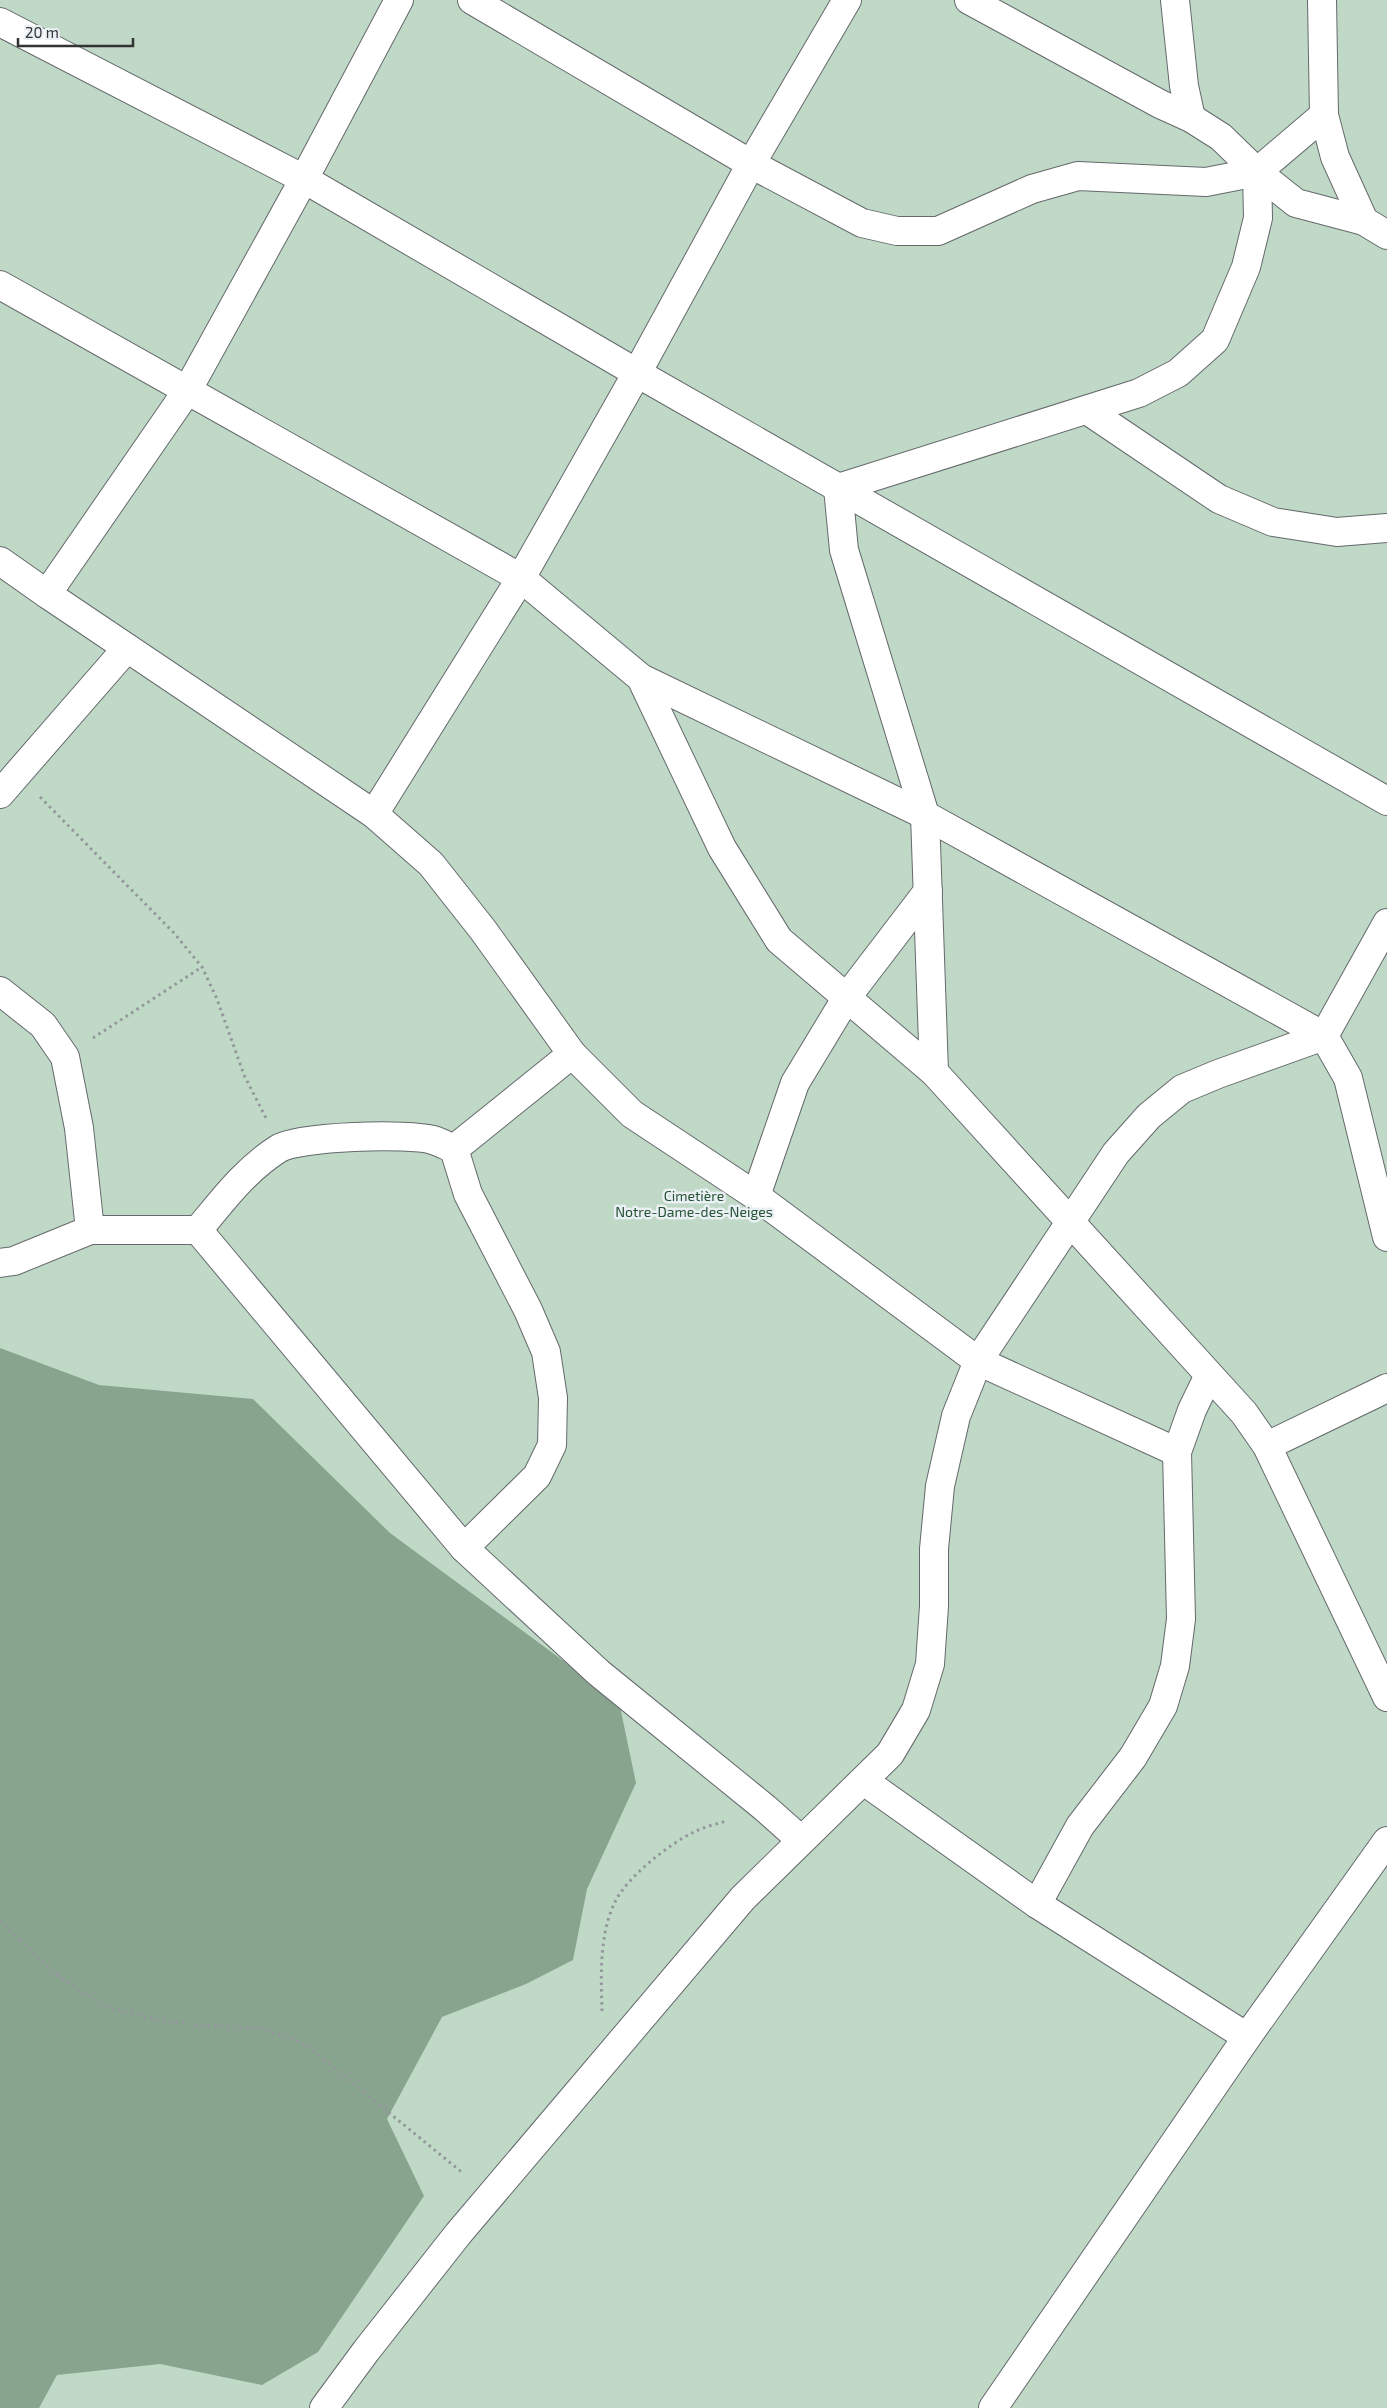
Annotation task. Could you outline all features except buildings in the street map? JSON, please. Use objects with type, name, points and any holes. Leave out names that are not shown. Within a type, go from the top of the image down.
[{"type":"lane","points":[[47,594],[188,391],[399,0]]},
{"type":"lane","points":[[472,0],[751,164],[862,223],[897,231],[938,231],[1032,189],[1078,176],[1206,182],[1257,172],[1324,115]]},
{"type":"lane","points":[[374,814],[521,578],[637,374],[751,164],[847,0]]},
{"type":"lane","points":[[970,0],[1160,104],[1191,118],[1221,137],[1257,172],[1296,203],[1376,228]]},
{"type":"lane","points":[[1175,0],[1184,86],[1191,118]]},
{"type":"lane","points":[[1322,0],[1324,115],[1335,157],[1376,228]]},
{"type":"lane","points":[[0,22],[304,179],[637,374],[1387,801]]},
{"type":"lane","points":[[838,488],[1139,393],[1178,373],[1215,340],[1246,266],[1258,218],[1257,172]]},
{"type":"lane","points":[[0,285],[521,578],[640,678],[925,816],[1324,1036],[1348,1078],[1387,1237]]},
{"type":"lane","points":[[1087,410],[1219,499],[1273,522],[1336,532],[1387,528]]},
{"type":"lane","points":[[838,488],[844,550],[925,816],[934,1072]]},
{"type":"lane","points":[[0,560],[47,594],[374,814],[431,864],[483,930],[572,1054],[632,1114],[756,1196],[978,1361],[1177,1452]]},
{"type":"lane","points":[[9,785],[127,648]]},
{"type":"lane","points":[[640,678],[722,848],[779,940],[934,1072],[1244,1413],[1267,1446],[1387,1698]]},
{"type":"lane","points":[[756,1196],[795,1083],[847,997],[928,891]]},
{"type":"lane","points":[[324,2408],[366,2351],[490,2195],[743,1898],[890,1754],[916,1710],[930,1664],[934,1606],[934,1549],[940,1486],[956,1416],[978,1361],[1116,1152],[1149,1116],[1182,1089],[1324,1036],[1387,923]]},
{"type":"lane","points":[[0,991],[43,1025],[65,1057],[78,1128],[90,1230]]},
{"type":"lane","points":[[454,1149],[572,1054]]},
{"type":"lane","points":[[198,1230],[244,1174],[280,1147],[324,1138],[392,1137],[432,1140],[454,1149]]},
{"type":"lane","points":[[454,1149],[468,1194],[528,1310],[546,1352],[553,1398],[552,1445],[537,1476],[464,1548]]},
{"type":"lane","points":[[0,1263],[14,1261],[90,1230],[198,1230]]},
{"type":"lane","points":[[198,1230],[464,1548],[599,1673],[765,1808],[801,1840]]},
{"type":"lane","points":[[1037,1904],[1080,1826],[1132,1756],[1163,1706],[1175,1666],[1181,1619],[1177,1452],[1192,1410],[1209,1375]]},
{"type":"lane","points":[[1267,1446],[1387,1388]]},
{"type":"lane","points":[[864,1780],[1037,1904],[1247,2038]]},
{"type":"lane","points":[[993,2408],[1247,2038],[1387,1841]]},
{"type":"path","points":[[9,785],[174,933],[202,966],[217,998],[244,1075],[280,1147]]},
{"type":"path","points":[[65,1057],[202,966]]},
{"type":"path","points":[[616,2047],[602,2023],[601,1984],[602,1949],[615,1901],[650,1863],[693,1832],[765,1808]]},
{"type":"path","points":[[0,1921],[57,1976],[105,2006],[163,2021],[207,2026],[260,2028],[305,2044],[490,2195]]},
{"type":"green space","name":"Cimetière Notre-Dame-des-Neiges","points":[[0,0],[1387,0],[1387,2408],[0,2408]]},
{"type":"green space","points":[[0,1348],[99,1385],[253,1399],[390,1533],[619,1702],[636,1783],[587,1889],[573,1960],[526,1984],[442,2017],[387,2119],[424,2196],[318,2352],[262,2385],[160,2364],[57,2375],[39,2408],[0,2408]]}]
